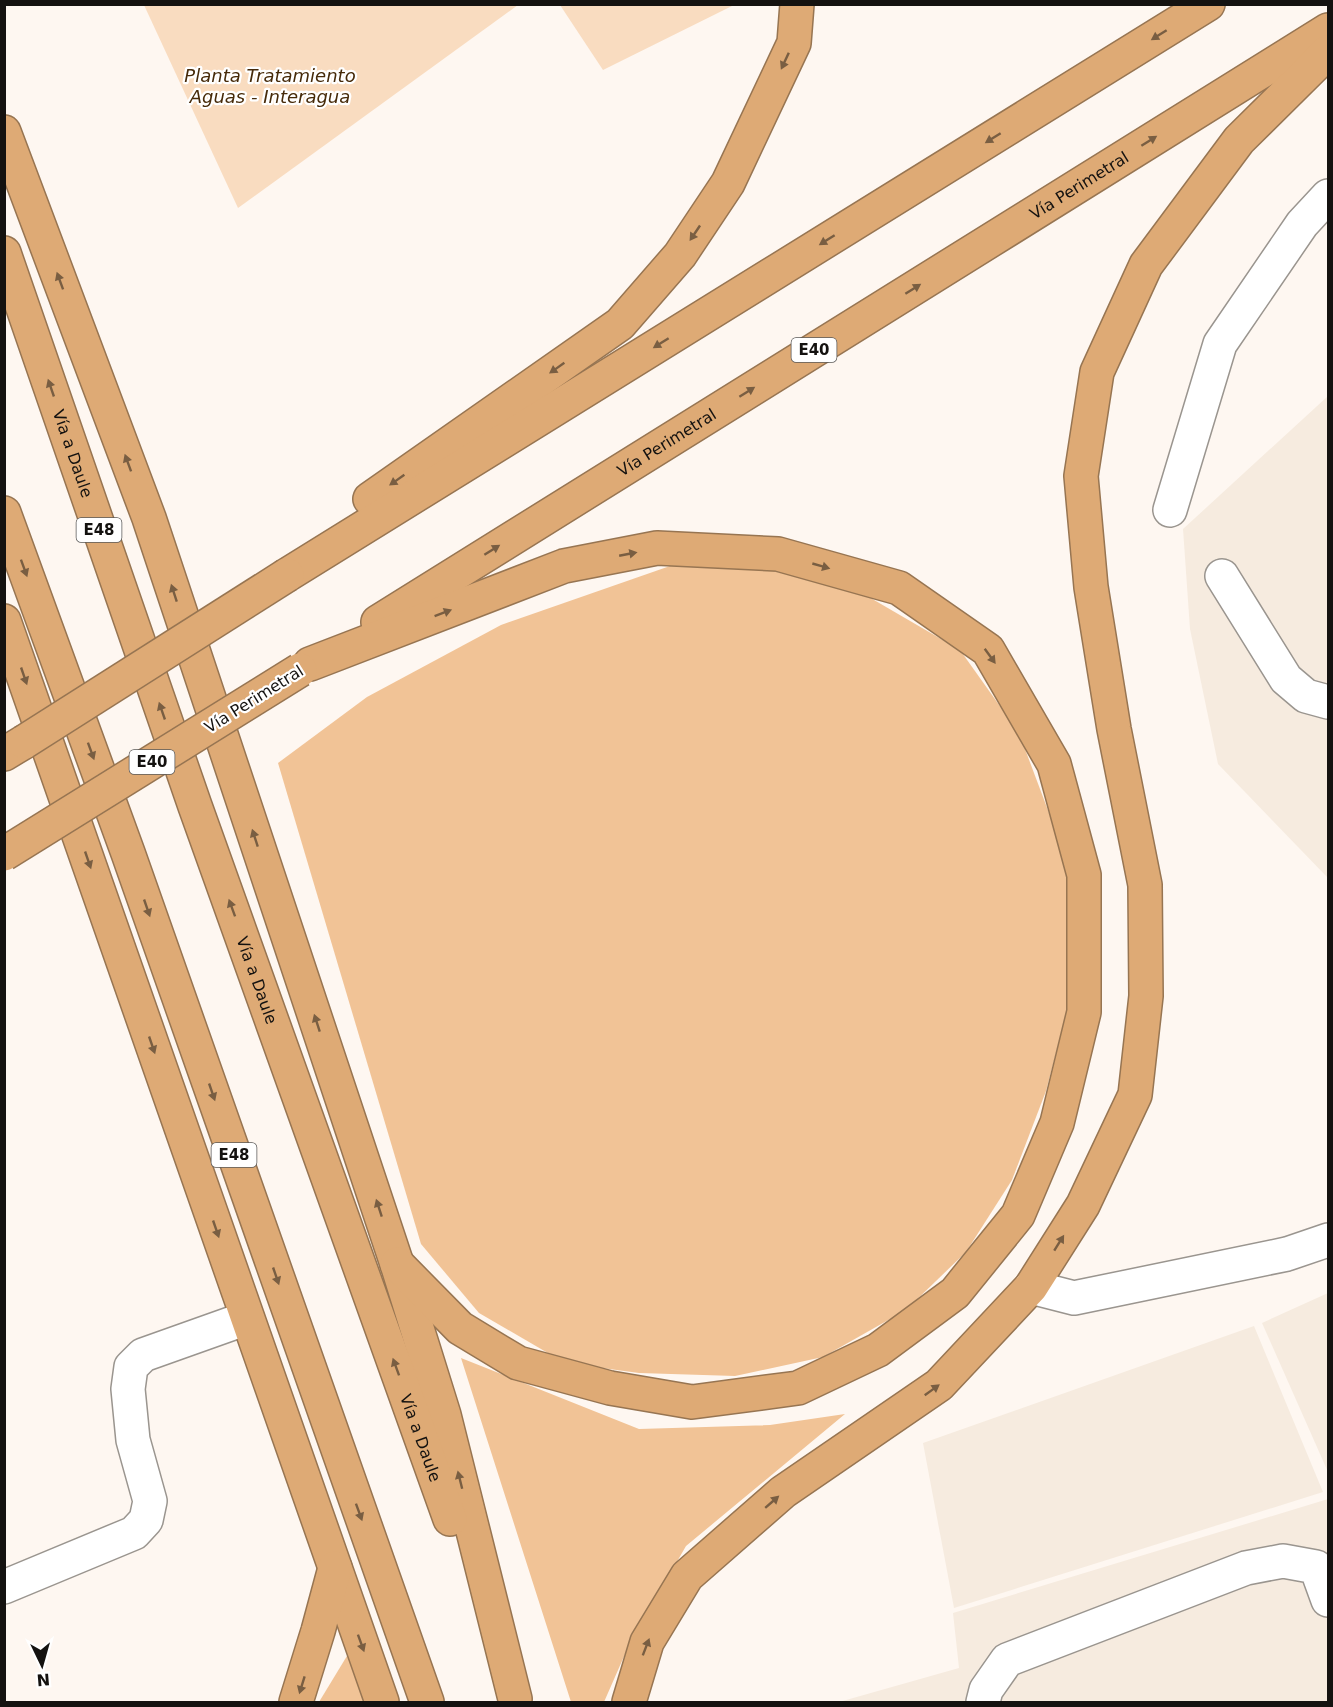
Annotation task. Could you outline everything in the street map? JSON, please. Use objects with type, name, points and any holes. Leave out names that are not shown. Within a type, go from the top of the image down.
[{"type":"highway","points":[[300,567],[333,525],[620,324],[680,255],[728,183],[794,43],[797,4]]},
{"type":"highway","points":[[4,754],[300,567],[1209,4]]},
{"type":"highway","name":"Vía Perimetral","points":[[4,854],[1329,30]]},
{"type":"highway","points":[[629,1702],[647,1642],[687,1576],[783,1492],[939,1385],[1031,1287],[1083,1205],[1135,1095],[1146,996],[1145,885],[1114,729],[1090,587],[1081,476],[1097,372],[1146,265],[1239,140],[1329,52]]},
{"type":"highway","points":[[4,132],[149,518],[397,1264],[444,1415],[515,1701]]},
{"type":"highway","name":"Vía a Daule","points":[[4,253],[195,806],[515,1701]]},
{"type":"highway","name":"E48","points":[[4,513],[128,853],[427,1702]]},
{"type":"highway","points":[[305,667],[564,566],[657,548],[778,554],[899,588],[988,650],[1054,764],[1084,875],[1084,1012],[1058,1123],[1018,1215],[955,1293],[878,1350],[798,1388],[692,1402],[610,1388],[518,1363],[460,1328],[397,1264]]},
{"type":"highway","points":[[4,621],[382,1702]]},
{"type":"highway","points":[[335,1568],[407,1645]]},
{"type":"highway","points":[[296,1702],[335,1568]]},
{"type":"lane","points":[[1170,510],[1220,344],[1302,224],[1329,196]]},
{"type":"lane","points":[[1222,576],[1286,679],[1306,696],[1329,702]]},
{"type":"lane","points":[[1031,1287],[1074,1298],[1287,1254],[1329,1240]]},
{"type":"lane","points":[[4,1587],[134,1533],[146,1520],[150,1501],[133,1440],[128,1389],[131,1367],[143,1355],[247,1318]]},
{"type":"lane","points":[[983,1702],[986,1690],[1007,1660],[1246,1568],[1283,1561],[1316,1567],[1329,1600]]},
{"type":"shaded area","points":[[1328,396],[1328,878],[1218,764],[1190,629],[1183,529]]},
{"type":"shaded area","points":[[670,566],[762,568],[862,593],[960,650],[1019,733],[1064,853],[1070,921],[1068,1007],[1046,1091],[1012,1180],[966,1252],[906,1310],[823,1357],[735,1376],[639,1373],[565,1363],[479,1313],[421,1244],[278,763],[367,697],[501,625]]},
{"type":"shaded area","points":[[1328,1293],[1328,1472],[1262,1323]]},
{"type":"shaded area","points":[[1254,1326],[1323,1492],[954,1608],[923,1443]]},
{"type":"shaded area","points":[[461,1358],[639,1429],[770,1425],[845,1414],[686,1546],[629,1645],[604,1702],[571,1702]]},
{"type":"shaded area","points":[[1328,1499],[1328,1702],[839,1702],[959,1668],[953,1613]]},
{"type":"shaded area","points":[[350,1651],[369,1702],[319,1702]]},
{"type":"water","name":"Planta Tratamiento Aguas - Interagua","points":[[144,5],[518,5],[238,208]]},
{"type":"water","points":[[560,5],[734,5],[603,70]]}]
